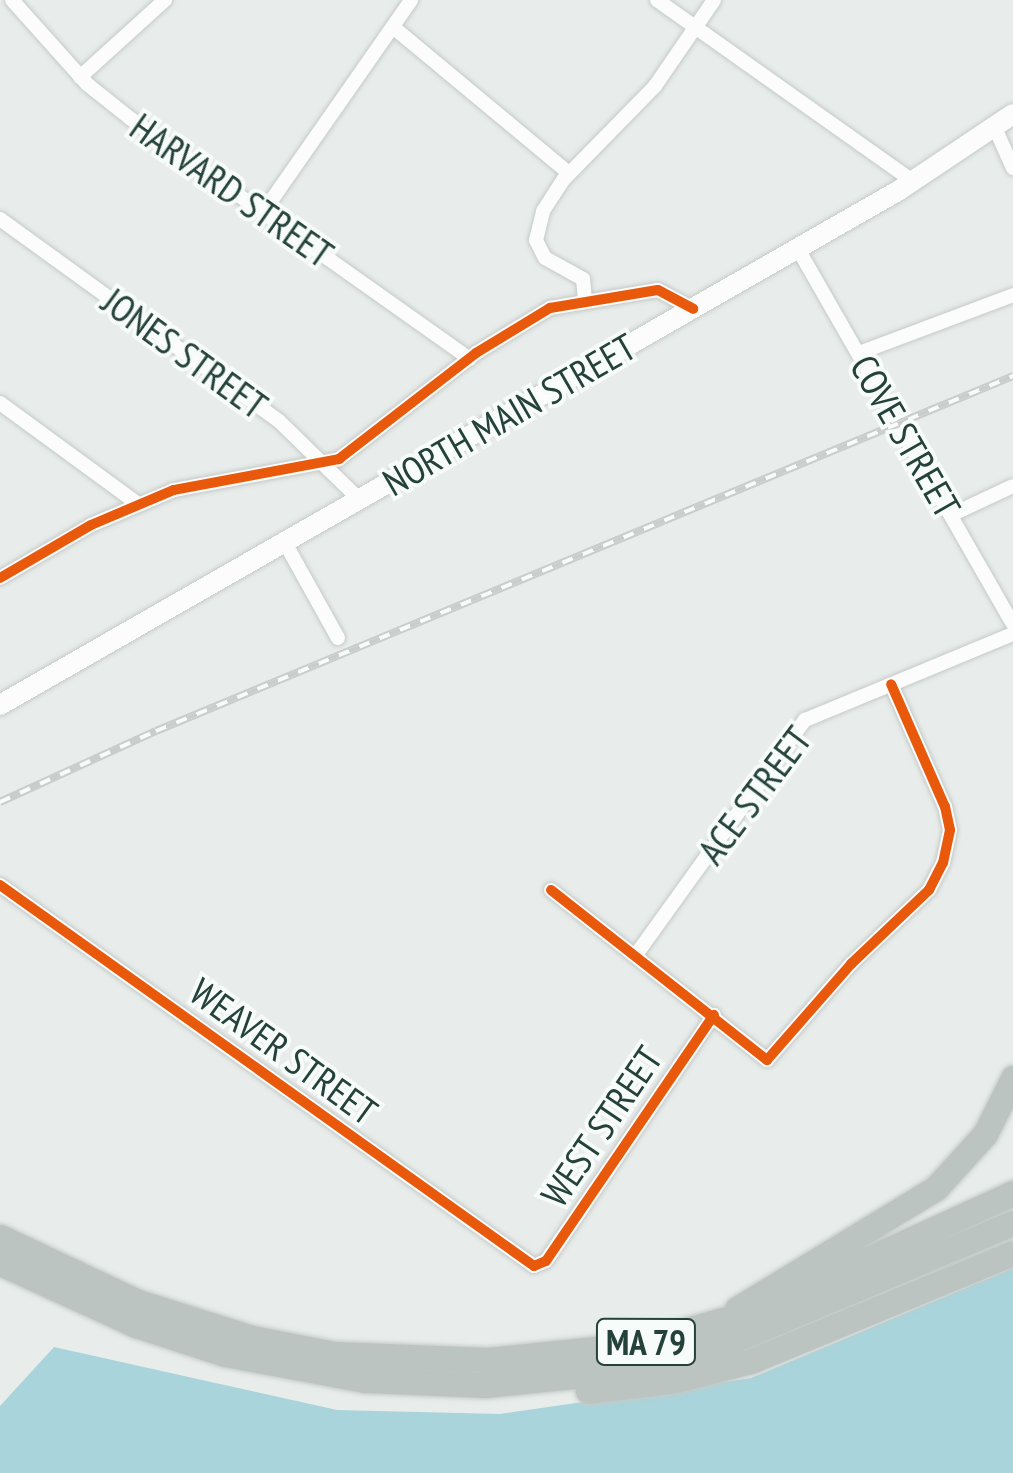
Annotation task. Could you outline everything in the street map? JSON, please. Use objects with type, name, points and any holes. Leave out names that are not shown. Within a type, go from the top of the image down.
[{"type":"highway","points":[[719,1322],[758,1291],[936,1188],[985,1134],[1013,1078]]},
{"type":"highway","name":"MA 79","points":[[0,1237],[75,1275],[184,1318],[334,1354],[453,1360],[634,1345],[719,1322],[808,1290],[1013,1193]]},
{"type":"highway","name":"MA 79","points":[[0,1263],[93,1308],[203,1348],[295,1369],[413,1384],[557,1380],[695,1353],[787,1322],[1013,1223]]},
{"type":"highway","points":[[0,1226],[75,1275]]},
{"type":"highway","points":[[413,1384],[558,1392],[676,1380],[775,1354],[1013,1253]]},
{"type":"main road","name":"NORTH MAIN STREET","points":[[0,705],[693,310],[913,181],[1013,114]]},
{"type":"street","name":"HARVARD STREET","points":[[12,0],[80,77],[470,358]]},
{"type":"street","points":[[80,77],[166,0]]},
{"type":"street","points":[[264,212],[411,0]]},
{"type":"street","points":[[657,0],[913,181]]},
{"type":"street","points":[[584,301],[583,279],[545,258],[536,240],[543,211],[569,174],[635,110],[714,0]]},
{"type":"street","points":[[393,27],[569,174]]},
{"type":"street","points":[[995,128],[1013,168]]},
{"type":"street","name":"JONES STREET","points":[[0,220],[329,463],[360,499]]},
{"type":"street","name":"COVE STREET","points":[[798,248],[1013,624]]},
{"type":"street","points":[[0,578],[138,504],[174,490],[329,463],[348,454],[470,358],[550,308],[658,290],[693,310]]},
{"type":"street","points":[[859,352],[1013,295]]},
{"type":"street","points":[[0,403],[138,504]]},
{"type":"street","points":[[952,515],[1013,486]]},
{"type":"street","points":[[284,541],[338,638]]},
{"type":"street","name":"ACE STREET","points":[[638,952],[805,720],[1013,634]]},
{"type":"street","points":[[551,890],[638,952],[767,1060],[851,964],[928,890],[943,863],[950,830],[945,807],[891,684]]},
{"type":"street","name":"WEAVER STREET","points":[[0,885],[534,1266]]},
{"type":"street","name":"WEST STREET","points":[[534,1266],[546,1261],[714,1015]]},
{"type":"water","points":[[1013,1268],[1013,1473],[0,1473],[0,1406],[54,1347],[337,1410],[500,1414],[751,1378]]},
{"type":"railway","points":[[0,802],[156,731],[1013,376]]},
{"type":"cycle path","points":[[0,578],[91,525],[174,490],[339,459],[476,353],[550,308],[658,290],[693,309]]},
{"type":"cycle path","points":[[551,890],[767,1060],[851,964],[929,890],[943,863],[950,830],[945,807],[891,684]]},
{"type":"cycle path","points":[[0,885],[534,1266],[546,1261],[714,1015]]}]
